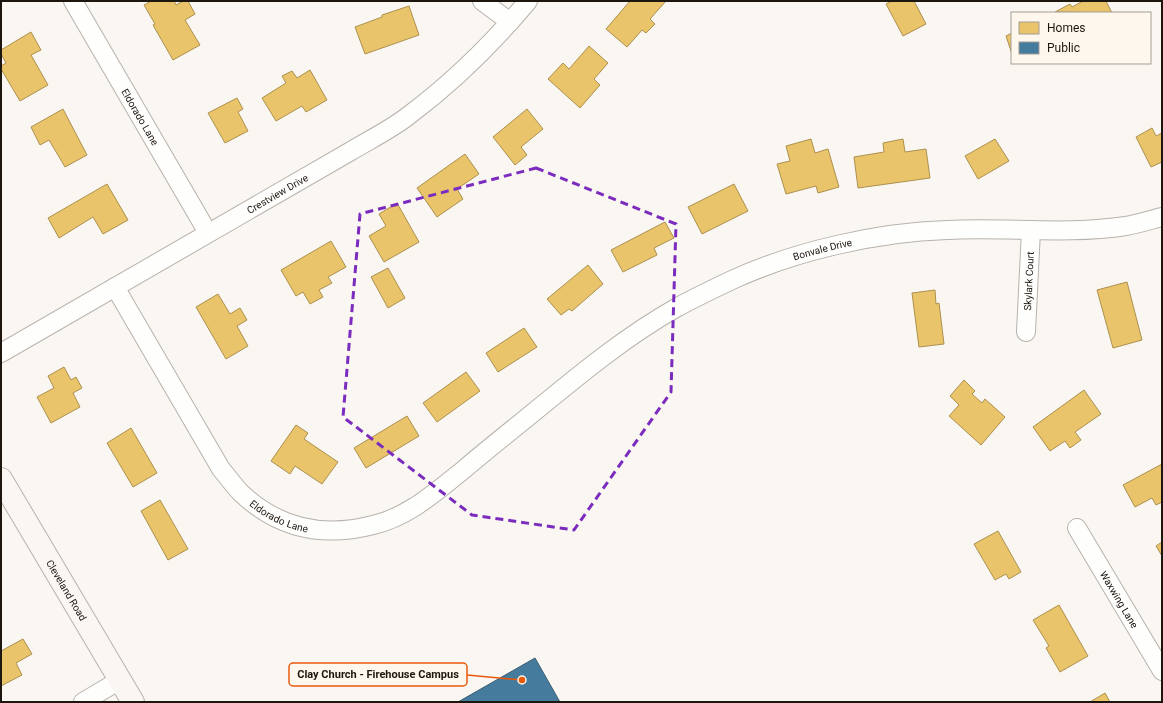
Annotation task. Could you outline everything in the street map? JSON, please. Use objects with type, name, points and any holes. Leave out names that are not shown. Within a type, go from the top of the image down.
[{"type":"main road","name":"Cleveland Road","points":[[1,479],[133,702]]},
{"type":"street","name":"Eldorado Lane","points":[[73,1],[208,233]]},
{"type":"street","points":[[482,1],[510,22]]},
{"type":"street","name":"Crestview Drive","points":[[1,353],[406,117],[452,80],[484,50],[528,1]]},
{"type":"street","name":"Bonvale Drive","points":[[528,417],[583,372],[631,337],[674,309],[735,279],[791,258],[852,242],[895,234],[946,230],[1089,229],[1119,226],[1162,217]]},
{"type":"street","name":"Skylark Court","points":[[1026,332],[1031,230]]},
{"type":"street","name":"Eldorado Lane","points":[[115,287],[221,469],[239,492],[254,504],[271,516],[290,524],[307,529],[334,531],[354,530],[390,520],[404,514],[421,503],[528,417]]},
{"type":"street","name":"Waxwing Lane","points":[[1077,528],[1162,671]]},
{"type":"street","points":[[83,702],[120,680]]},
{"type":"highlighted area","points":[[536,168],[676,224],[671,392],[574,530],[472,515],[343,417],[360,214]]},
{"type":"building: Homes","points":[[151,1],[174,1],[176,5],[183,1],[188,1],[195,14],[185,20],[200,45],[173,60],[153,25],[155,24],[144,5]]},
{"type":"building: Homes","points":[[630,1],[666,1],[650,19],[655,24],[646,33],[642,30],[627,47],[606,29]]},
{"type":"building: Homes","points":[[892,1],[914,1],[926,24],[903,36],[886,4]]},
{"type":"building: Homes","points":[[1083,1],[1106,1],[1112,12],[1055,12],[1070,4],[1072,7]]},
{"type":"building: Homes","points":[[409,6],[419,35],[365,54],[355,27],[382,17],[382,15]]},
{"type":"building: Homes","points":[[31,32],[41,50],[31,55],[48,85],[20,101],[1,69],[1,66],[6,63],[1,54],[1,50]]},
{"type":"building: Homes","points":[[1011,34],[1011,51],[1006,36]]},
{"type":"building: Homes","points":[[589,46],[608,63],[594,79],[600,85],[580,108],[548,79],[563,63],[569,69]]},
{"type":"building: Homes","points":[[310,70],[327,100],[306,112],[302,106],[276,121],[262,98],[286,83],[282,76],[292,71],[297,78]]},
{"type":"building: Homes","points":[[237,98],[243,109],[238,112],[248,131],[225,143],[208,113]]},
{"type":"building: Homes","points":[[63,109],[87,155],[65,167],[49,140],[40,145],[31,127]]},
{"type":"building: Homes","points":[[527,109],[543,129],[521,147],[527,155],[515,165],[493,137]]},
{"type":"building: Homes","points":[[1152,128],[1156,136],[1162,133],[1162,162],[1151,167],[1136,137]]},
{"type":"building: Homes","points":[[811,139],[815,153],[828,149],[839,187],[818,193],[816,186],[786,194],[777,164],[790,161],[786,146]]},
{"type":"building: Homes","points":[[903,139],[905,152],[926,149],[930,178],[858,188],[854,157],[884,152],[883,143]]},
{"type":"building: Homes","points":[[995,139],[1009,161],[978,179],[965,156]]},
{"type":"building: Homes","points":[[465,154],[479,174],[457,189],[463,199],[437,217],[417,188]]},
{"type":"building: Homes","points":[[107,184],[128,220],[103,234],[93,217],[59,238],[48,218]]},
{"type":"building: Homes","points":[[734,184],[748,211],[702,234],[688,207]]},
{"type":"building: Homes","points":[[397,203],[419,242],[384,262],[369,236],[386,226],[379,214]]},
{"type":"building: Homes","points":[[665,222],[674,238],[654,248],[657,255],[623,272],[611,250]]},
{"type":"building: Homes","points":[[331,241],[346,267],[328,277],[332,283],[319,290],[323,297],[310,304],[303,292],[296,296],[281,270]]},
{"type":"building: Homes","points":[[588,265],[603,284],[572,311],[569,309],[561,315],[547,299]]},
{"type":"building: Homes","points":[[388,268],[405,298],[388,308],[371,277]]},
{"type":"building: Homes","points":[[1127,282],[1142,340],[1113,348],[1097,290]]},
{"type":"building: Homes","points":[[935,290],[936,304],[939,303],[944,344],[919,347],[912,293]]},
{"type":"building: Homes","points":[[218,294],[230,314],[240,308],[247,320],[237,326],[248,346],[226,359],[196,307]]},
{"type":"building: Homes","points":[[524,328],[537,347],[498,372],[486,353]]},
{"type":"building: Homes","points":[[64,367],[71,380],[76,377],[82,388],[73,393],[80,407],[51,423],[37,397],[54,388],[48,376]]},
{"type":"building: Homes","points":[[466,372],[480,391],[437,422],[423,403]]},
{"type":"building: Homes","points":[[964,380],[975,391],[972,394],[982,403],[985,399],[1005,417],[981,445],[949,416],[959,405],[950,396]]},
{"type":"building: Homes","points":[[1084,390],[1101,414],[1075,432],[1081,440],[1070,448],[1065,441],[1050,451],[1033,427]]},
{"type":"building: Homes","points":[[407,416],[419,436],[366,468],[354,448]]},
{"type":"building: Homes","points":[[296,425],[308,433],[304,439],[338,462],[322,484],[295,466],[290,474],[271,461]]},
{"type":"building: Homes","points":[[131,428],[157,473],[133,487],[107,443]]},
{"type":"building: Homes","points":[[1162,464],[1162,502],[1156,505],[1152,498],[1135,507],[1123,485]]},
{"type":"building: Homes","points":[[160,500],[188,549],[168,560],[141,511]]},
{"type":"building: Homes","points":[[998,531],[1021,572],[1009,579],[1006,574],[995,580],[974,544]]},
{"type":"building: Homes","points":[[1162,542],[1162,556],[1156,546]]},
{"type":"building: Homes","points":[[1059,605],[1088,656],[1060,672],[1046,648],[1049,646],[1033,620]]},
{"type":"building: Homes","points":[[23,639],[32,654],[16,663],[22,675],[1,686],[1,651]]},
{"type":"building: Homes","points":[[1105,693],[1110,702],[1090,702]]},
{"type":"building: Public","points":[[535,658],[560,702],[458,702]]},
{"type":"place","name":"Clay Church - Firehouse Campus","points":[[522,680]]}]
